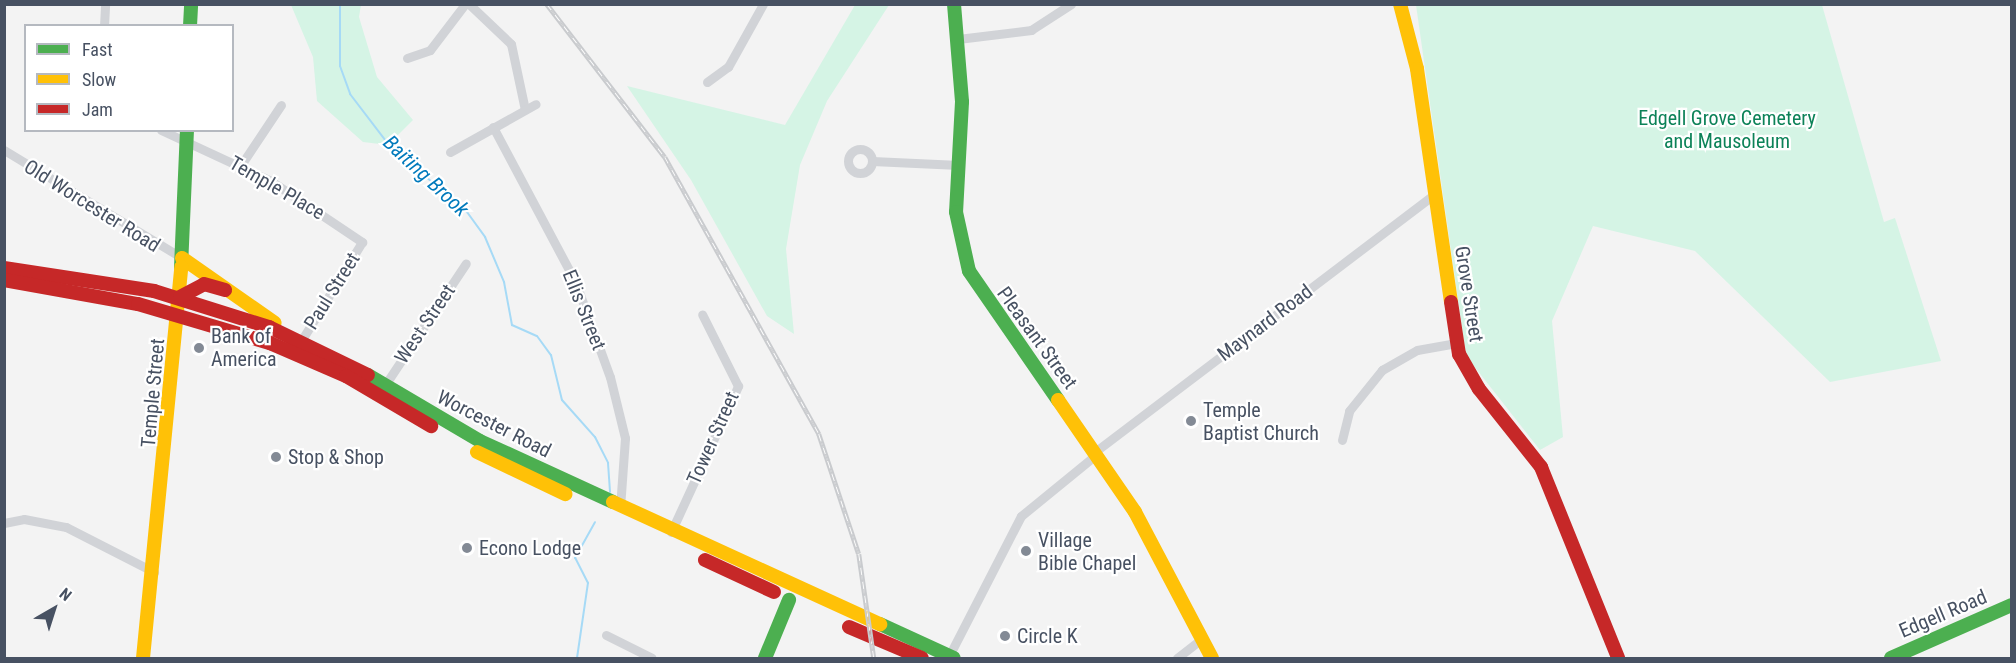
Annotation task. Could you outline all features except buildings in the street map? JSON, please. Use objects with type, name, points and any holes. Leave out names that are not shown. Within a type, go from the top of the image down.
[{"type":"main road","points":[[190,4],[190,24]]},
{"type":"main road","name":"Pleasant Street","points":[[954,4],[958,39],[958,236],[971,277],[1096,453],[1147,532],[1212,658]]},
{"type":"main road","name":"Grove Street","points":[[1400,4],[1417,69],[1456,343],[1472,380],[1541,467],[1618,658]]},
{"type":"main road","name":"Temple Street","points":[[143,658],[154,572],[179,315],[187,135]]},
{"type":"main road","points":[[182,258],[301,341]]},
{"type":"main road","name":"Worcester Road","points":[[4,268],[180,297],[301,341],[385,385],[480,441],[671,532],[951,657]]},
{"type":"main road","name":"Worcester Road","points":[[4,280],[179,315],[326,366],[486,456],[789,600],[922,658]]},
{"type":"main road","points":[[180,297],[208,284],[241,299]]},
{"type":"main road","points":[[765,658],[789,600]]},
{"type":"main road","name":"Edgell Road","points":[[1899,657],[2012,605]]},
{"type":"street","points":[[104,24],[105,4]]},
{"type":"street","points":[[407,58],[430,50],[467,4],[511,44],[525,110]]},
{"type":"street","points":[[707,82],[728,67],[763,4]]},
{"type":"street","points":[[958,39],[1031,30],[1071,4]]},
{"type":"street","points":[[450,152],[536,104]]},
{"type":"street","points":[[241,165],[281,105]]},
{"type":"street","name":"Ellis Street","points":[[493,127],[575,281],[610,377],[625,438],[619,508]]},
{"type":"street","name":"Temple Place","points":[[171,132],[187,135],[241,165],[362,242]]},
{"type":"street","name":"Old Worcester Road","points":[[4,150],[182,258]]},
{"type":"street","points":[[872,160],[959,165]]},
{"type":"street","name":"Maynard Road","points":[[951,657],[1020,516],[1096,453],[1434,194]]},
{"type":"street","name":"Paul Street","points":[[301,341],[362,242]]},
{"type":"street","name":"West Street","points":[[385,385],[466,263]]},
{"type":"street","name":"Tower Street","points":[[671,532],[738,386],[702,314]]},
{"type":"street","points":[[1342,440],[1348,411],[1382,370],[1417,350],[1456,343]]},
{"type":"street","points":[[4,522],[24,519],[66,527],[154,572]]},
{"type":"street","points":[[606,635],[652,658]]},
{"type":"street","points":[[1176,658],[1203,638]]},
{"type":"green space","points":[[291,5],[361,5],[359,17],[377,77],[413,120],[388,145],[363,142],[317,101],[313,57]]},
{"type":"green space","points":[[855,5],[889,5],[827,101],[800,165],[786,249],[794,334],[767,316],[691,180],[627,86],[785,125]]},
{"type":"green space","name":"Edgell Grove Cemetery and Mausoleum","points":[[1416,5],[1822,5],[1884,222],[1895,218],[1941,361],[1830,382],[1695,251],[1593,226],[1552,321],[1563,437],[1540,450],[1466,356]]},
{"type":"waterway","name":"Baiting Brook","points":[[340,4],[340,66],[350,94],[389,145],[467,212],[485,237],[504,282],[512,325],[537,336],[551,355],[562,400],[595,437],[608,463],[610,492]]},
{"type":"waterway","name":"Baiting Brook","points":[[577,658],[588,583],[575,558],[595,522]]},
{"type":"railway","points":[[547,4],[665,157],[819,434],[859,554],[874,658]]},
{"type":"traffic: fast","points":[[190,24],[191,4]]},
{"type":"traffic: fast","points":[[954,4],[962,102],[956,212],[969,271],[1058,400]]},
{"type":"traffic: fast","points":[[181,267],[187,132]]},
{"type":"traffic: fast","points":[[368,375],[480,441],[613,502]]},
{"type":"traffic: fast","points":[[765,658],[789,600]]},
{"type":"traffic: fast","points":[[1891,658],[2012,605]]},
{"type":"traffic: fast","points":[[880,624],[954,658]]},
{"type":"traffic: slow","points":[[1400,4],[1417,69],[1451,302]]},
{"type":"traffic: slow","points":[[182,258],[275,323]]},
{"type":"traffic: slow","points":[[143,658],[181,267]]},
{"type":"traffic: slow","points":[[1058,400],[1135,512],[1212,658]]},
{"type":"traffic: slow","points":[[477,452],[565,494]]},
{"type":"traffic: slow","points":[[613,502],[880,624]]},
{"type":"traffic: jam","points":[[4,268],[154,291],[269,327],[368,375]]},
{"type":"traffic: jam","points":[[4,280],[138,304],[270,343],[346,376],[431,426]]},
{"type":"traffic: jam","points":[[180,297],[204,284],[225,290]]},
{"type":"traffic: jam","points":[[1451,302],[1459,354],[1479,389],[1541,467],[1618,658]]},
{"type":"traffic: jam","points":[[705,560],[774,592]]},
{"type":"traffic: jam","points":[[849,627],[922,658]]},
{"type":"place","name":"Bank of America","points":[[199,348]]},
{"type":"place","name":"Temple Baptist Church","points":[[1191,421]]},
{"type":"place","name":"Stop & Shop","points":[[276,457]]},
{"type":"place","name":"Econo Lodge","points":[[467,548]]},
{"type":"place","name":"Village Bible Chapel","points":[[1026,551]]},
{"type":"place","name":"Circle K","points":[[1005,636]]}]
